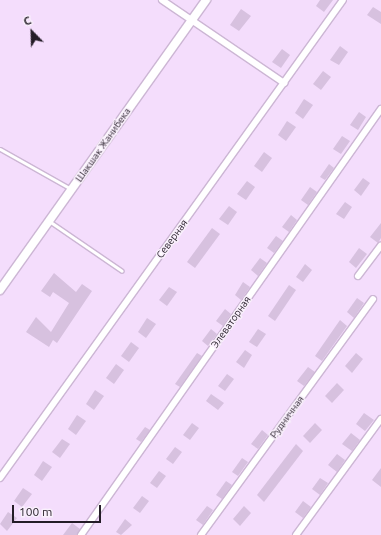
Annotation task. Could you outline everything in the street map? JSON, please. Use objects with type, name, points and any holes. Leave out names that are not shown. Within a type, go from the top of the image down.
[{"type":"main road","name":"Шакшак Жанибека","points":[[0,290],[206,0]]},
{"type":"street","points":[[162,0],[193,18],[284,83]]},
{"type":"street","name":"Северная","points":[[0,478],[343,0]]},
{"type":"street","name":"Элеваторная","points":[[81,535],[381,109]]},
{"type":"street","points":[[358,276],[381,246]]},
{"type":"street","name":"Рудничная","points":[[201,535],[373,299]]},
{"type":"street","points":[[296,535],[381,418]]},
{"type":"lane","points":[[0,148],[71,189]]},
{"type":"lane","points":[[49,221],[122,271]]},
{"type":"building","points":[[320,0],[333,0],[324,12],[316,6]]},
{"type":"building","points":[[373,7],[381,12],[381,24],[367,15]]},
{"type":"building","points":[[241,9],[251,16],[239,31],[230,25]]},
{"type":"building","points":[[340,46],[348,52],[339,65],[330,60]]},
{"type":"building","points":[[282,49],[290,55],[281,68],[272,62]]},
{"type":"building","points":[[323,71],[331,77],[321,90],[313,84]]},
{"type":"building","points":[[304,99],[313,105],[303,119],[295,113]]},
{"type":"building","points":[[359,112],[366,117],[358,130],[350,125]]},
{"type":"building","points":[[287,121],[296,127],[286,141],[278,135]]},
{"type":"building","points":[[342,136],[350,141],[341,154],[333,149]]},
{"type":"building","points":[[264,152],[272,158],[262,172],[254,166]]},
{"type":"building","points":[[329,164],[334,168],[325,180],[320,177]]},
{"type":"building","points":[[363,178],[370,183],[361,196],[354,190]]},
{"type":"building","points":[[247,181],[255,187],[246,200],[237,194]]},
{"type":"building","points":[[310,187],[317,192],[308,205],[301,200]]},
{"type":"building","points":[[345,202],[352,207],[344,219],[336,214]]},
{"type":"building","points":[[229,206],[237,212],[228,225],[219,219]]},
{"type":"building","points":[[291,215],[297,220],[289,232],[282,227]]},
{"type":"building","points":[[381,223],[381,238],[378,243],[370,237]]},
{"type":"building","points":[[212,228],[220,234],[195,268],[187,262]]},
{"type":"building","points":[[276,236],[283,241],[274,253],[267,248]]},
{"type":"building","points":[[359,248],[367,254],[356,268],[349,262]]},
{"type":"building","points":[[260,258],[267,263],[258,276],[251,270]]},
{"type":"building","points":[[305,264],[312,270],[303,282],[296,277]]},
{"type":"building","points":[[54,273],[76,292],[82,284],[92,291],[57,343],[53,340],[49,347],[26,332],[36,317],[51,332],[69,303],[53,292],[50,297],[41,291]]},
{"type":"building","points":[[243,282],[250,287],[241,300],[235,295]]},
{"type":"building","points":[[289,285],[296,290],[275,321],[268,316]]},
{"type":"building","points":[[169,287],[177,292],[167,306],[159,300]]},
{"type":"building","points":[[357,298],[364,303],[354,318],[347,312]]},
{"type":"building","points":[[225,309],[231,314],[223,326],[216,321]]},
{"type":"building","points":[[147,318],[156,324],[146,338],[138,332]]},
{"type":"building","points":[[340,320],[347,326],[322,361],[315,356]]},
{"type":"building","points":[[211,329],[217,334],[208,346],[202,341]]},
{"type":"building","points":[[258,329],[266,334],[257,347],[249,342]]},
{"type":"building","points":[[131,342],[139,348],[129,362],[121,356]]},
{"type":"building","points":[[245,350],[252,355],[244,368],[236,362]]},
{"type":"building","points":[[197,353],[202,356],[180,387],[175,384]]},
{"type":"building","points":[[356,353],[363,359],[352,373],[345,366]]},
{"type":"building","points":[[116,364],[124,370],[114,384],[106,378]]},
{"type":"building","points":[[308,367],[315,372],[304,386],[297,381]]},
{"type":"building","points":[[227,374],[234,379],[225,391],[218,386]]},
{"type":"building","points":[[337,383],[344,390],[332,403],[325,396]]},
{"type":"building","points":[[95,390],[104,396],[94,410],[86,404]]},
{"type":"building","points":[[211,394],[224,403],[218,410],[206,401]]},
{"type":"building","points":[[364,413],[374,420],[365,431],[356,424]]},
{"type":"building","points":[[77,415],[86,421],[76,435],[68,429]]},
{"type":"building","points":[[192,423],[199,428],[190,440],[183,435]]},
{"type":"building","points":[[315,423],[322,430],[310,443],[303,436]]},
{"type":"building","points":[[145,427],[150,430],[141,442],[136,439]]},
{"type":"building","points":[[262,430],[268,435],[258,449],[251,444]]},
{"type":"building","points":[[351,433],[360,440],[352,451],[342,444]]},
{"type":"building","points":[[62,439],[70,444],[60,458],[52,452]]},
{"type":"building","points":[[296,444],[303,451],[264,502],[257,495]]},
{"type":"building","points":[[175,447],[182,452],[173,464],[166,459]]},
{"type":"building","points":[[337,454],[345,460],[337,472],[328,465]]},
{"type":"building","points":[[242,458],[248,462],[238,476],[232,472]]},
{"type":"building","points":[[43,461],[52,467],[42,481],[34,475]]},
{"type":"building","points":[[381,468],[381,487],[372,480]]},
{"type":"building","points":[[159,471],[166,476],[157,488],[150,483]]},
{"type":"building","points":[[320,478],[328,483],[320,495],[312,489]]},
{"type":"building","points":[[226,481],[232,485],[222,499],[216,495]]},
{"type":"building","points":[[23,488],[32,494],[22,507],[14,501]]},
{"type":"building","points":[[142,496],[149,501],[140,513],[133,508]]},
{"type":"building","points":[[303,501],[311,507],[303,518],[295,512]]},
{"type":"building","points":[[207,506],[213,510],[203,525],[196,520]]},
{"type":"building","points":[[244,506],[251,513],[240,526],[233,519]]},
{"type":"building","points":[[8,512],[17,518],[7,531],[0,524]]},
{"type":"building","points":[[125,519],[132,525],[121,535],[116,532]]},
{"type":"building","points":[[72,523],[80,529],[77,535],[63,535]]}]
